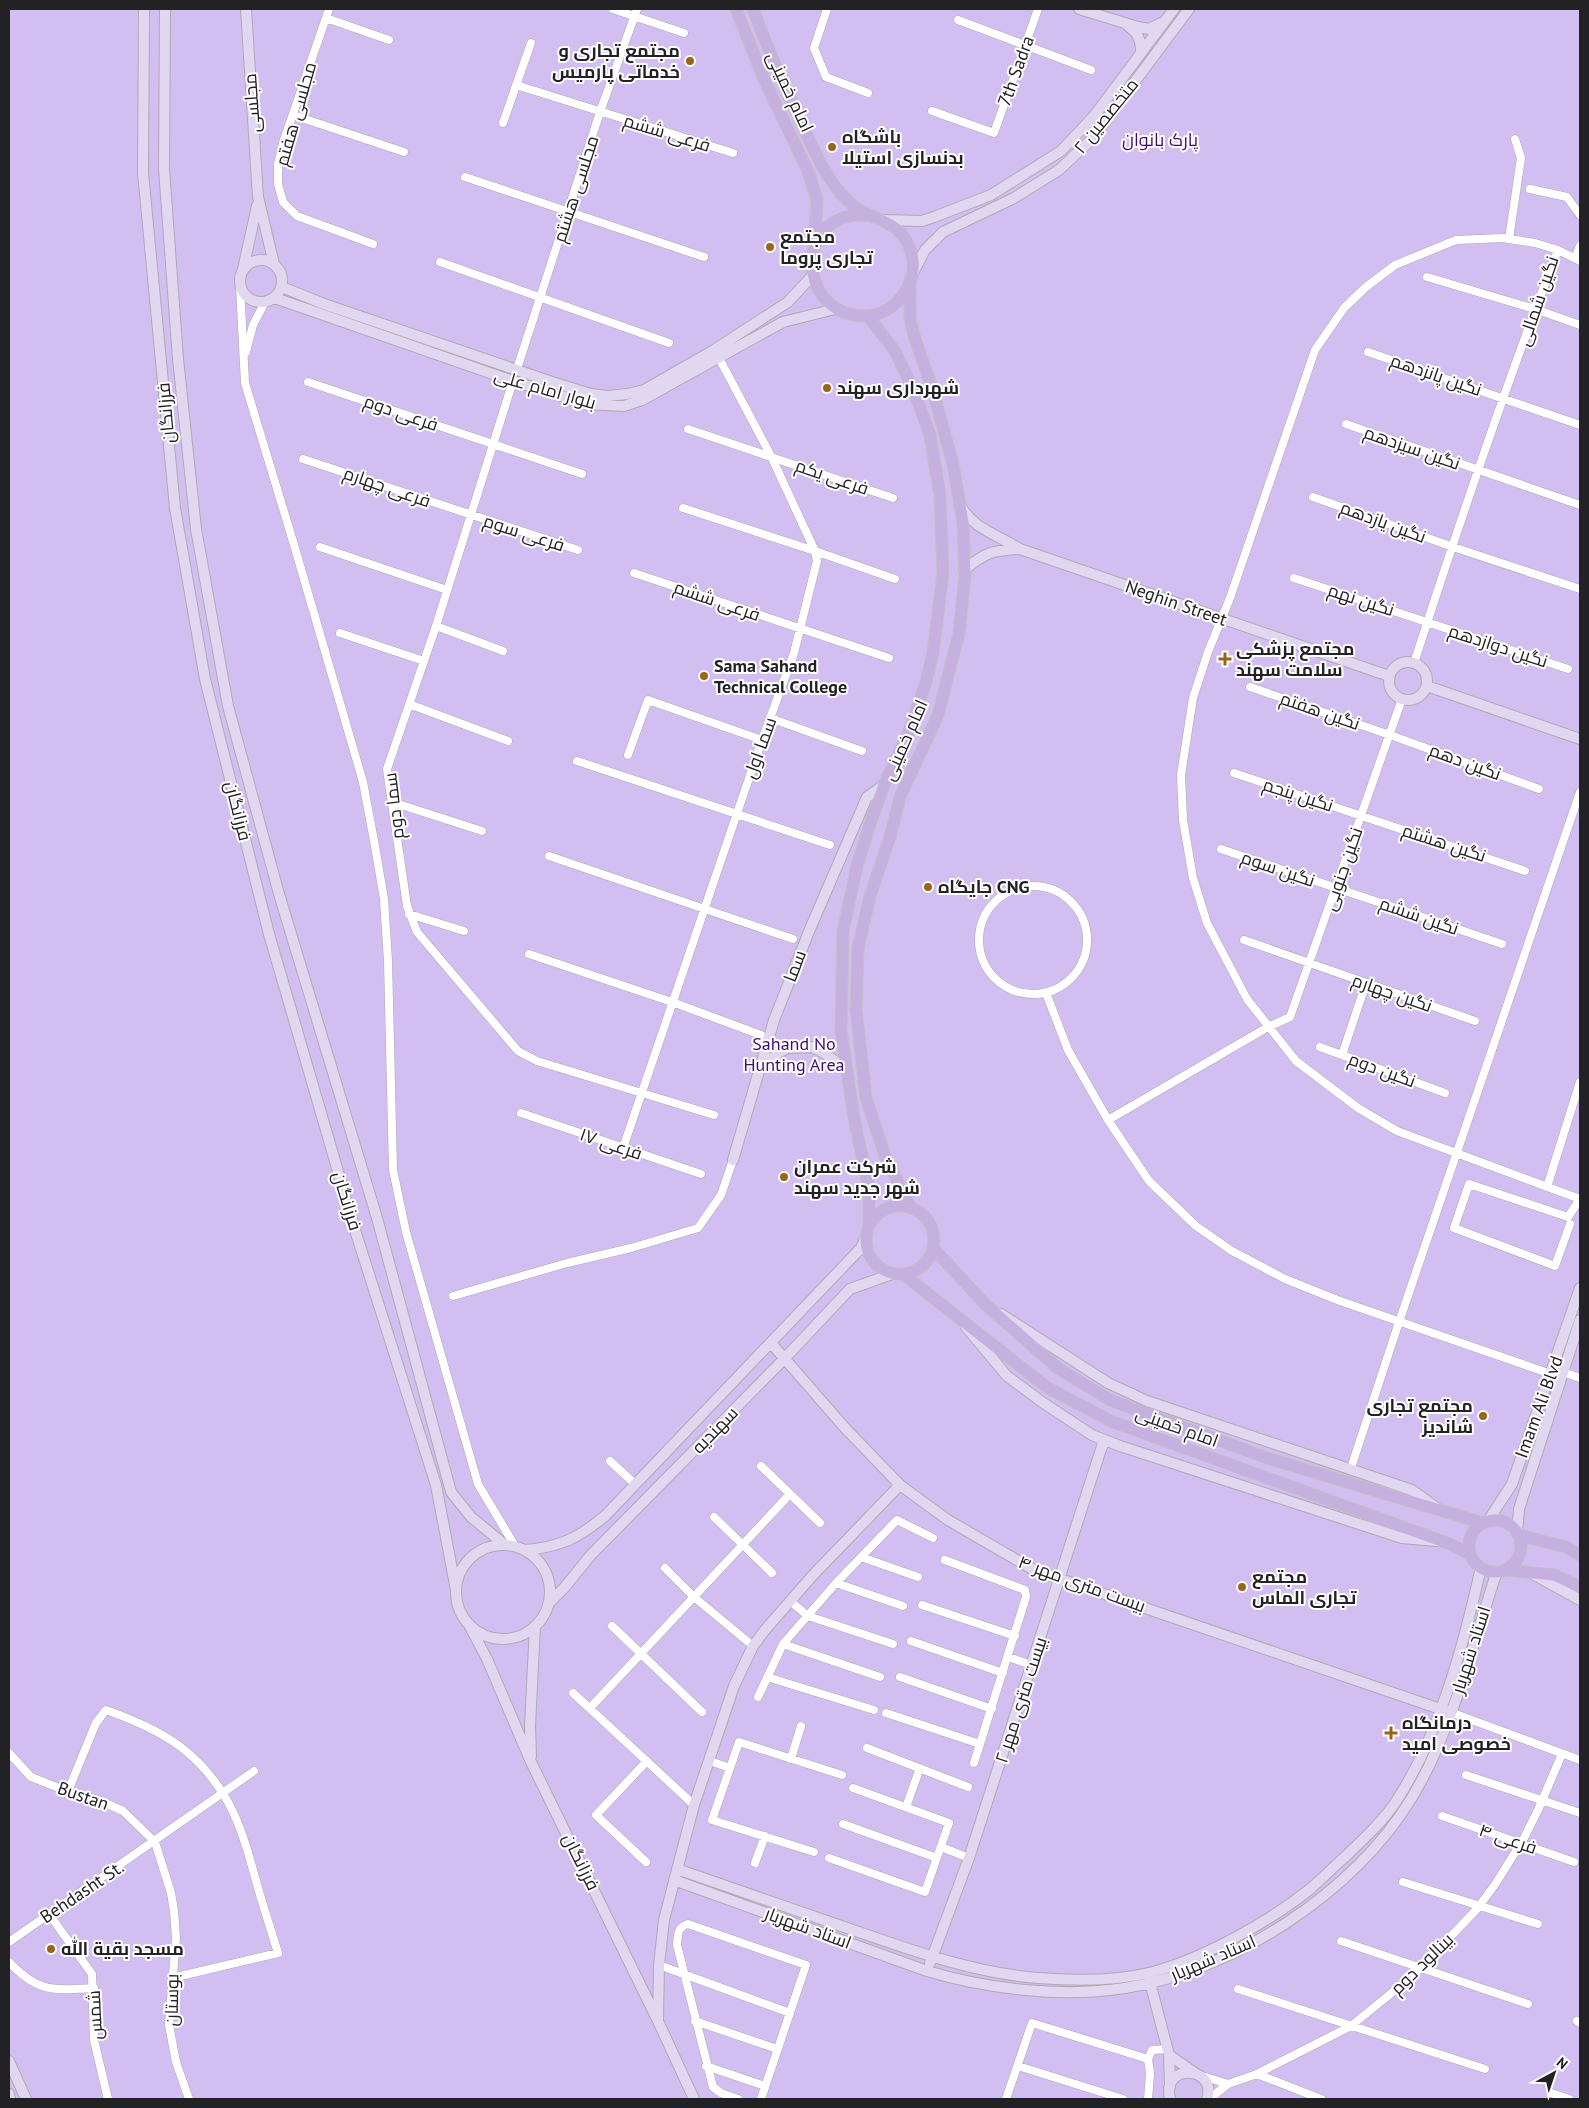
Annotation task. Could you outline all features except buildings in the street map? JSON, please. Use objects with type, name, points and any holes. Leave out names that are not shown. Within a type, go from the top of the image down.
[{"type":"main road","name":"فرزانگان","points":[[144,9],[143,172],[175,508],[205,680],[271,944],[355,1230],[436,1485],[456,1590]]},
{"type":"main road","name":"فرزانگان","points":[[165,9],[164,169],[178,359],[196,529],[228,706],[279,894],[377,1218],[451,1492],[471,1517],[515,1547]]},
{"type":"main road","name":"مجلسی","points":[[246,9],[258,197],[274,264]]},
{"type":"main road","name":"امام خمینی","points":[[736,9],[762,77],[808,171],[817,200],[814,248]]},
{"type":"main road","name":"امام خمینی","points":[[754,9],[778,72],[820,164],[835,187],[849,203],[869,215]]},
{"type":"main road","points":[[1079,9],[1090,11],[1125,24],[1148,29],[1163,23]]},
{"type":"main road","points":[[885,220],[898,230],[907,241],[912,256],[911,277],[907,290],[897,303],[882,313],[868,316],[852,316],[835,309],[822,297],[814,282],[811,265],[814,248],[823,232],[836,222],[850,216],[869,215],[885,220],[922,221],[991,195],[1061,151],[1094,116],[1174,9]]},
{"type":"main road","name":"متخصصین ۲","points":[[911,277],[925,250],[943,232],[1014,198],[1058,170],[1092,139],[1189,9]]},
{"type":"main road","points":[[1125,24],[1135,31],[1138,36],[1141,42],[1141,52]]},
{"type":"main road","name":"مجلسی","points":[[243,269],[258,197]]},
{"type":"main road","points":[[258,260],[266,260],[274,264],[280,270],[282,287],[270,300],[254,302],[246,296],[240,286],[243,269],[249,263],[258,260]]},
{"type":"main road","name":"بلوار امام علی","points":[[270,300],[587,404],[624,406],[642,400],[716,354],[788,302],[813,275]]},
{"type":"main road","name":"امام خمینی","points":[[911,277],[910,319],[953,464],[963,523],[964,570],[959,633],[938,715],[900,797],[890,837],[870,896],[858,949],[856,1009],[866,1098],[885,1156],[911,1208]]},
{"type":"main road","name":"بلوار امام علی","points":[[282,287],[324,304],[590,394],[608,396],[644,390],[783,322],[835,309]]},
{"type":"main road","name":"امام خمینی","points":[[867,1231],[869,1188],[854,1118],[841,1031],[843,930],[857,866],[884,785],[916,713],[933,653],[943,573],[940,495],[930,435],[914,391],[895,351],[868,316]]},
{"type":"main road","points":[[513,381],[517,369]]},
{"type":"main road","points":[[960,505],[966,515],[981,528],[1020,549]]},
{"type":"main road","points":[[964,570],[991,552],[1003,549],[1020,549]]},
{"type":"main road","name":"Neghin Street","points":[[1020,549],[1390,676]]},
{"type":"main road","points":[[1408,662],[1414,663],[1423,670],[1427,686],[1417,698],[1402,699],[1397,697],[1390,688],[1390,676],[1396,666],[1408,662]]},
{"type":"main road","points":[[1427,686],[1580,739]]},
{"type":"main road","name":"سما","points":[[733,1160],[774,1020],[810,929],[868,797],[884,785]]},
{"type":"main road","points":[[760,1070],[776,1054],[787,1048],[812,1047],[824,1053],[847,1070]]},
{"type":"main road","points":[[891,1207],[911,1208],[927,1219],[932,1228],[934,1248],[930,1258],[923,1266],[914,1272],[898,1274],[875,1264],[870,1256],[867,1231],[874,1218],[891,1207]]},
{"type":"main road","name":"سهندیه","points":[[515,1547],[550,1548],[582,1534],[605,1516],[861,1248],[867,1231]]},
{"type":"main road","name":"امام خمینی","points":[[934,1248],[986,1304],[1059,1368],[1110,1400],[1267,1458],[1442,1512],[1485,1522]]},
{"type":"main road","name":"سهندیه","points":[[549,1603],[590,1556],[785,1358],[850,1289],[898,1274]]},
{"type":"main road","name":"امام خمینی","points":[[898,1274],[1048,1388],[1113,1422],[1445,1542],[1470,1554]]},
{"type":"main road","name":"Imam Ali Blvd","points":[[1485,1522],[1512,1484],[1580,1288]]},
{"type":"main road","points":[[986,1304],[1108,1383],[1147,1400],[1412,1490],[1442,1512]]},
{"type":"main road","points":[[959,1319],[1007,1376],[1050,1408],[1092,1435],[1402,1538],[1445,1542]]},
{"type":"main road","name":"Imam Ali Blvd","points":[[1517,1534],[1519,1509],[1580,1320]]},
{"type":"main road","name":"بیست متری مهر ۴","points":[[771,1343],[845,1428],[900,1485],[948,1520],[1034,1570],[1450,1712]]},
{"type":"main road","name":"بیست متری مهر ۲","points":[[927,1970],[969,1858],[1104,1440]]},
{"type":"main road","points":[[658,2021],[659,1965],[664,1920],[694,1805],[734,1686],[753,1646],[790,1601],[900,1485]]},
{"type":"main road","points":[[1580,1553],[1566,1547],[1517,1534],[1506,1523],[1498,1520],[1485,1522],[1475,1529],[1471,1536],[1470,1554],[1481,1567],[1554,1575],[1580,1587]]},
{"type":"main road","points":[[1501,1570],[1511,1566],[1519,1554],[1520,1547],[1517,1534]]},
{"type":"main road","points":[[515,1547],[537,1560],[546,1573],[550,1588],[549,1603],[544,1616],[535,1626],[523,1634],[502,1638],[481,1633],[469,1624],[457,1603],[456,1590],[460,1572],[471,1557],[487,1548],[515,1547]]},
{"type":"main road","name":"استاد شهریار","points":[[677,1868],[932,1957],[985,1970],[1028,1977],[1085,1979],[1124,1977],[1152,1972],[1188,1961],[1266,1920],[1310,1889],[1370,1833],[1394,1805],[1410,1778],[1434,1727],[1471,1613],[1481,1567]]},
{"type":"main road","name":"استاد شهریار","points":[[674,1880],[962,1981],[1020,1989],[1062,1992],[1124,1988],[1177,1976],[1222,1958],[1275,1930],[1311,1906],[1362,1860],[1390,1828],[1405,1807],[1429,1766],[1501,1570]]},
{"type":"main road","points":[[1528,1572],[1580,1600]]},
{"type":"main road","name":"فرزانگان","points":[[469,1624],[487,1659],[531,1762],[658,2021],[694,2099]]},
{"type":"main road","points":[[531,1762],[530,1726],[535,1626]]},
{"type":"main road","points":[[1150,1982],[1168,2052],[1170,2099]]},
{"type":"main road","points":[[1168,2052],[1206,2082],[1208,2099]]},
{"type":"main road","points":[[9,2061],[26,2099]]},
{"type":"main road","points":[[1170,2087],[1172,2081],[1183,2073],[1197,2074]]},
{"type":"main road","points":[[9,2094],[10,2099]]},
{"type":"street","name":"مجلسی هفتم","points":[[329,9],[278,164],[278,184],[283,202],[297,216],[373,244]]},
{"type":"street","points":[[613,9],[635,12],[684,33]]},
{"type":"street","points":[[827,9],[814,48],[826,77],[868,93]]},
{"type":"street","name":"7th Sadra","points":[[932,112],[994,132],[1038,9]]},
{"type":"street","name":"مجلسی هشتم","points":[[517,369],[542,297],[600,112],[635,12]]},
{"type":"street","points":[[326,18],[389,40]]},
{"type":"street","points":[[958,20],[1091,70]]},
{"type":"street","points":[[503,122],[531,42]]},
{"type":"street","name":"فرعی ششم","points":[[516,85],[733,153]]},
{"type":"street","points":[[293,115],[404,152]]},
{"type":"street","points":[[1509,239],[1521,158],[1516,138]]},
{"type":"street","points":[[465,177],[704,257]]},
{"type":"street","points":[[1530,189],[1567,197],[1580,215]]},
{"type":"street","name":"نگین شمالی","points":[[1414,663],[1478,471],[1535,308],[1558,250],[1535,243],[1509,239],[1456,240],[1395,265],[1366,287],[1344,308],[1315,350],[1222,619],[1208,652],[1193,698],[1181,775],[1183,820],[1193,878],[1206,923],[1247,999],[1296,1061],[1358,1108],[1397,1131],[1580,1199]]},
{"type":"street","points":[[1558,250],[1578,259],[1580,246]]},
{"type":"street","points":[[440,262],[669,343]]},
{"type":"street","points":[[1427,276],[1535,308],[1580,324]]},
{"type":"street","points":[[240,286],[245,383],[363,782],[375,846],[384,899],[388,961],[393,1170],[406,1232],[478,1484],[515,1547]]},
{"type":"street","points":[[244,358],[253,325],[270,300]]},
{"type":"street","name":"نگین پانزدهم","points":[[1368,352],[1580,425]]},
{"type":"street","points":[[716,354],[771,456],[816,551]]},
{"type":"street","name":"سما دوم","points":[[513,381],[436,626],[387,769],[409,914],[417,932],[518,1051],[537,1061],[714,1115]]},
{"type":"street","name":"فرعی دوم","points":[[308,382],[494,444]]},
{"type":"street","name":"نگین سیزدهم","points":[[1346,424],[1580,505]]},
{"type":"street","points":[[688,429],[771,456]]},
{"type":"street","points":[[494,444],[582,474]]},
{"type":"street","name":"فرعی یکم","points":[[771,456],[893,498]]},
{"type":"street","name":"فرعی چهارم","points":[[303,459],[471,516]]},
{"type":"street","name":"نگین یازدهم","points":[[1312,497],[1453,547],[1580,589]]},
{"type":"street","points":[[683,508],[895,579]]},
{"type":"street","name":"فرعی سوم","points":[[471,516],[578,550]]},
{"type":"street","points":[[320,547],[447,590]]},
{"type":"street","name":"سما اول","points":[[623,1148],[801,629],[817,561],[816,551]]},
{"type":"street","name":"فرعی ششم","points":[[634,573],[889,658]]},
{"type":"street","name":"نگین نهم","points":[[1294,578],[1427,622]]},
{"type":"street","name":"نگین دوازدهم","points":[[1427,622],[1568,669]]},
{"type":"street","points":[[436,626],[504,651]]},
{"type":"street","points":[[340,633],[424,661]]},
{"type":"street","name":"نگین هفتم","points":[[1250,687],[1390,735]]},
{"type":"street","name":"نگین جنوبی","points":[[1108,1120],[1268,1027],[1290,1017],[1402,699]]},
{"type":"street","points":[[628,755],[648,700],[762,740]]},
{"type":"street","points":[[409,704],[508,741]]},
{"type":"street","points":[[770,718],[862,751]]},
{"type":"street","name":"نگین دهم","points":[[1390,735],[1539,789]]},
{"type":"street","points":[[578,761],[830,845]]},
{"type":"street","name":"نگین پنجم","points":[[1234,774],[1362,816]]},
{"type":"street","points":[[1351,1468],[1580,792]]},
{"type":"street","points":[[392,802],[482,831]]},
{"type":"street","name":"نگین هشتم","points":[[1362,816],[1526,871]]},
{"type":"street","name":"نگین سوم","points":[[1221,850],[1336,888]]},
{"type":"street","points":[[549,856],[793,939]]},
{"type":"street","points":[[1020,887],[1045,887],[1061,894],[1079,912],[1086,927],[1087,944],[1079,968],[1062,987],[1046,993],[1029,995],[1004,987],[986,969],[980,953],[980,928],[986,912],[1004,894],[1020,887]]},
{"type":"street","name":"نگین ششم","points":[[1336,888],[1502,944]]},
{"type":"street","points":[[409,914],[464,932]]},
{"type":"street","name":"نگین چهارم","points":[[1244,940],[1475,1021]]},
{"type":"street","points":[[529,954],[672,1002],[761,1035]]},
{"type":"street","points":[[1342,1055],[1366,983]]},
{"type":"street","points":[[1046,993],[1068,1050],[1108,1120],[1149,1181],[1196,1226],[1232,1251],[1284,1278],[1399,1322],[1551,1374]]},
{"type":"street","name":"نگین دوم","points":[[1320,1047],[1444,1093]]},
{"type":"street","points":[[1547,1187],[1580,1082]]},
{"type":"street","name":"فرعی ۱۷","points":[[521,1113],[701,1174]]},
{"type":"street","points":[[453,1296],[567,1263],[632,1248],[698,1228],[722,1195],[733,1160]]},
{"type":"street","points":[[1570,1224],[1554,1266],[1454,1228],[1469,1184],[1568,1217],[1580,1199]]},
{"type":"street","points":[[1563,1372],[1580,1378]]},
{"type":"street","points":[[610,1461],[635,1484]]},
{"type":"street","points":[[761,1466],[820,1523]]},
{"type":"street","points":[[590,1708],[790,1494]]},
{"type":"street","points":[[714,1517],[772,1573]]},
{"type":"street","points":[[758,1697],[783,1644],[836,1583],[897,1520],[933,1538]]},
{"type":"street","points":[[862,1557],[918,1577]]},
{"type":"street","points":[[946,1560],[1025,1590],[1026,1596],[974,1763]]},
{"type":"street","points":[[665,1568],[694,1597],[753,1646]]},
{"type":"street","points":[[836,1583],[903,1606]]},
{"type":"street","points":[[790,1601],[808,1616],[893,1644]]},
{"type":"street","points":[[922,1605],[1014,1636]]},
{"type":"street","points":[[612,1626],[702,1712]]},
{"type":"street","points":[[911,1641],[1002,1673]]},
{"type":"street","points":[[783,1644],[880,1677]]},
{"type":"street","points":[[1008,1657],[1032,1665]]},
{"type":"street","points":[[767,1677],[874,1710]]},
{"type":"street","points":[[900,1677],[992,1709]]},
{"type":"street","points":[[573,1693],[694,1805]]},
{"type":"street","points":[[68,1791],[96,1723],[106,1710],[166,1738],[186,1751],[209,1773],[222,1793],[244,1834],[278,1953],[172,1978]]},
{"type":"street","points":[[1450,1712],[1580,1760]]},
{"type":"street","points":[[886,1713],[980,1744]]},
{"type":"street","points":[[791,1759],[801,1726]]},
{"type":"street","points":[[814,1852],[712,1820],[739,1742],[842,1775]]},
{"type":"street","points":[[867,1748],[968,1786]]},
{"type":"street","name":"Bustan","points":[[9,1753],[31,1777],[101,1801],[123,1811],[155,1842]]},
{"type":"street","name":"بینالود دوم","points":[[1208,2099],[1228,2084],[1257,2074],[1351,2026],[1420,1969],[1480,1905],[1496,1883],[1521,1843],[1543,1800],[1562,1754]]},
{"type":"street","points":[[646,1862],[596,1815],[647,1761]]},
{"type":"street","points":[[710,1761],[730,1768]]},
{"type":"street","points":[[906,1808],[920,1768]]},
{"type":"street","name":"Behdasht St.","points":[[9,1942],[254,1772]]},
{"type":"street","points":[[1466,1774],[1580,1813]]},
{"type":"street","points":[[829,1858],[925,1892],[941,1847],[949,1823],[853,1788]]},
{"type":"street","name":"فرعی ۴","points":[[1442,1816],[1574,1862]]},
{"type":"street","points":[[843,1824],[937,1858]]},
{"type":"street","points":[[755,1863],[765,1836]]},
{"type":"street","name":"بوستان","points":[[155,1842],[171,1893],[176,1938],[169,2025],[176,2062],[189,2099]]},
{"type":"street","points":[[941,1847],[969,1858]]},
{"type":"street","points":[[1403,1882],[1538,1924]]},
{"type":"street","name":"شمس","points":[[49,1914],[92,1974],[94,1988],[94,2040],[108,2099]]},
{"type":"street","points":[[738,2099],[721,2093],[713,2087],[706,2066],[677,1945],[680,1928],[688,1924],[806,1965],[760,2099]]},
{"type":"street","points":[[1342,1941],[1528,2004]]},
{"type":"street","points":[[9,1962],[26,1979],[41,1987],[68,1990],[94,1988]]},
{"type":"street","points":[[659,1965],[790,2013]]},
{"type":"street","points":[[1238,1989],[1485,2069]]},
{"type":"street","points":[[695,2021],[777,2049]]},
{"type":"street","points":[[1006,2099],[1032,2023],[1148,2059]]},
{"type":"street","points":[[1148,2099],[1150,2074],[1148,2059],[1152,2050],[1168,2052]]},
{"type":"street","points":[[706,2066],[765,2086]]},
{"type":"street","points":[[1018,2066],[1123,2099]]},
{"type":"street","points":[[1197,2074],[1228,2084]]},
{"type":"street","points":[[1257,2074],[1321,2099]]},
{"type":"street","points":[[1552,2093],[1569,2099]]},
{"type":"green space","name":"Sahand No Hunting Area","points":[[9,9],[1580,9],[1580,2099],[9,2099]]},
{"type":"place","name":"مجتمع تجاری و خدماتی پارمیس","points":[[690,61]]},
{"type":"place","name":"باشگاه بدنسازی استیلا","points":[[832,147]]},
{"type":"place","name":"مجتمع تجاری پروما","points":[[770,247]]},
{"type":"place","name":"شهرداری سهند","points":[[827,388]]},
{"type":"place","name":"مجتمع پزشکی سلامت سهند","points":[[1225,659]]},
{"type":"place","name":"Sama Sahand Technical College","points":[[704,676]]},
{"type":"place","name":"جایگاه CNG","points":[[928,887]]},
{"type":"place","name":"شرکت عمران شهر جدید سهند","points":[[784,1177]]},
{"type":"place","name":"مجتمع تجاری شاندیز","points":[[1483,1416]]},
{"type":"place","name":"مجتمع تجاری الماس","points":[[1242,1587]]},
{"type":"place","name":"درمانگاه خصوصی امید","points":[[1391,1733]]},
{"type":"place","name":"مسجد بقیة الله","points":[[51,1949]]},
{"type":"park label","name":"پارک بانوان","points":[[1160,140]]}]
